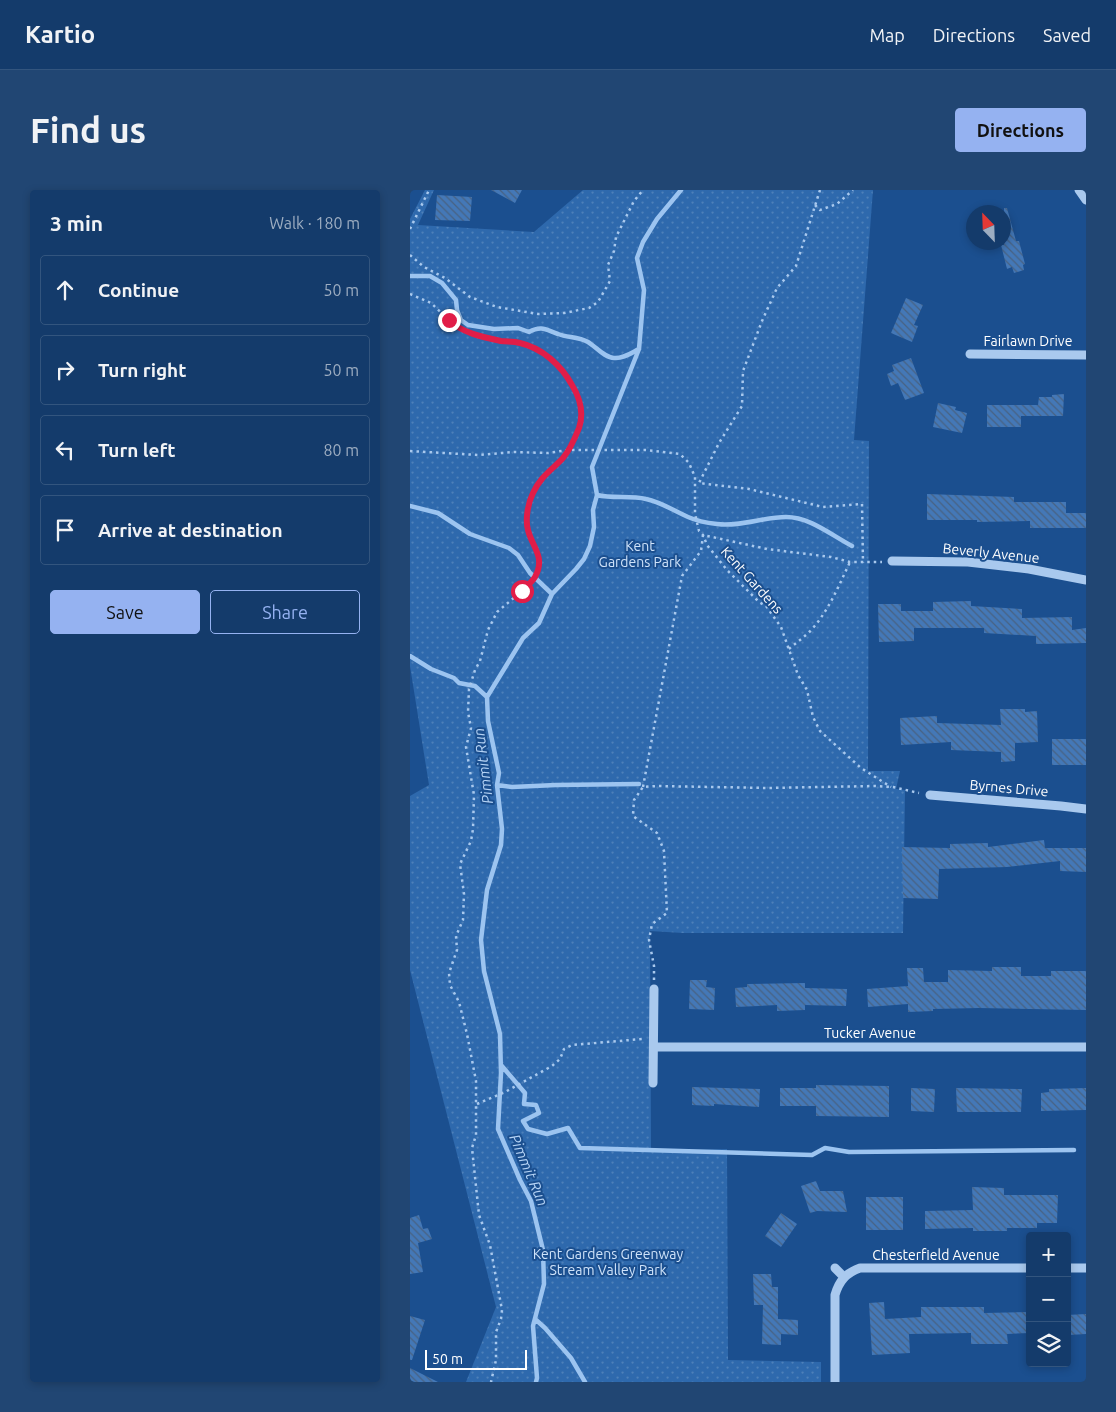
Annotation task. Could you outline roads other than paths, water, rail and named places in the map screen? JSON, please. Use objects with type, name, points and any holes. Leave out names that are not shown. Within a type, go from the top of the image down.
[{"type":"street","points":[[1079,190],[1086,200]]},
{"type":"street","name":"Fairlawn Drive","points":[[970,354],[1086,355]]},
{"type":"street","name":"Beverly Avenue","points":[[892,561],[968,562],[1029,569],[1086,580]]},
{"type":"street","name":"Byrnes Drive","points":[[930,795],[1041,804],[1086,810]]},
{"type":"street","points":[[654,989],[654,1083]]},
{"type":"street","name":"Tucker Avenue","points":[[654,1043],[1086,1047]]},
{"type":"street","points":[[835,1268],[844,1277],[838,1285],[835,1295],[835,1382]]},
{"type":"street","name":"Chesterfield Avenue","points":[[844,1277],[860,1268],[1026,1268]]},
{"type":"street","points":[[1071,1268],[1086,1268]]},
{"type":"waterway","name":"Pimmit Run","points":[[536,1382],[533,1326],[544,1284],[543,1250],[531,1201],[498,1129],[501,1073],[500,1034],[484,971],[481,940],[487,890],[501,845],[502,829],[497,785],[499,773],[488,721],[487,697],[523,638],[539,623],[552,594],[584,559],[590,546],[594,527],[593,510],[597,495],[592,467],[639,349],[644,290],[637,258],[643,242],[657,219],[681,190]]},
{"type":"waterway","points":[[410,276],[430,276],[442,283],[456,300],[461,320],[468,325],[494,329],[518,328],[529,332],[544,329],[584,340],[611,358],[624,357],[639,349]]},
{"type":"waterway","points":[[597,495],[652,500],[691,518],[717,524],[735,524],[777,517],[795,518],[812,523],[852,546]]},
{"type":"waterway","points":[[410,506],[438,513],[470,534],[509,548],[518,555],[530,573],[552,594]]},
{"type":"waterway","points":[[410,656],[431,669],[454,678],[459,683],[475,686],[487,697]]},
{"type":"waterway","points":[[497,785],[512,787],[639,784]]},
{"type":"waterway","points":[[501,1065],[525,1093],[524,1104],[536,1105],[539,1113],[523,1121],[528,1129],[547,1134],[568,1128],[580,1148],[812,1155],[825,1148],[849,1152],[1074,1150]]},
{"type":"waterway","points":[[535,1319],[571,1358],[585,1382]]},
{"type":"park label","name":"Kent Gardens Park","points":[[640,554]]},
{"type":"park label","name":"Kent Gardens Greenway Stream Valley Park","points":[[608,1262]]}]
